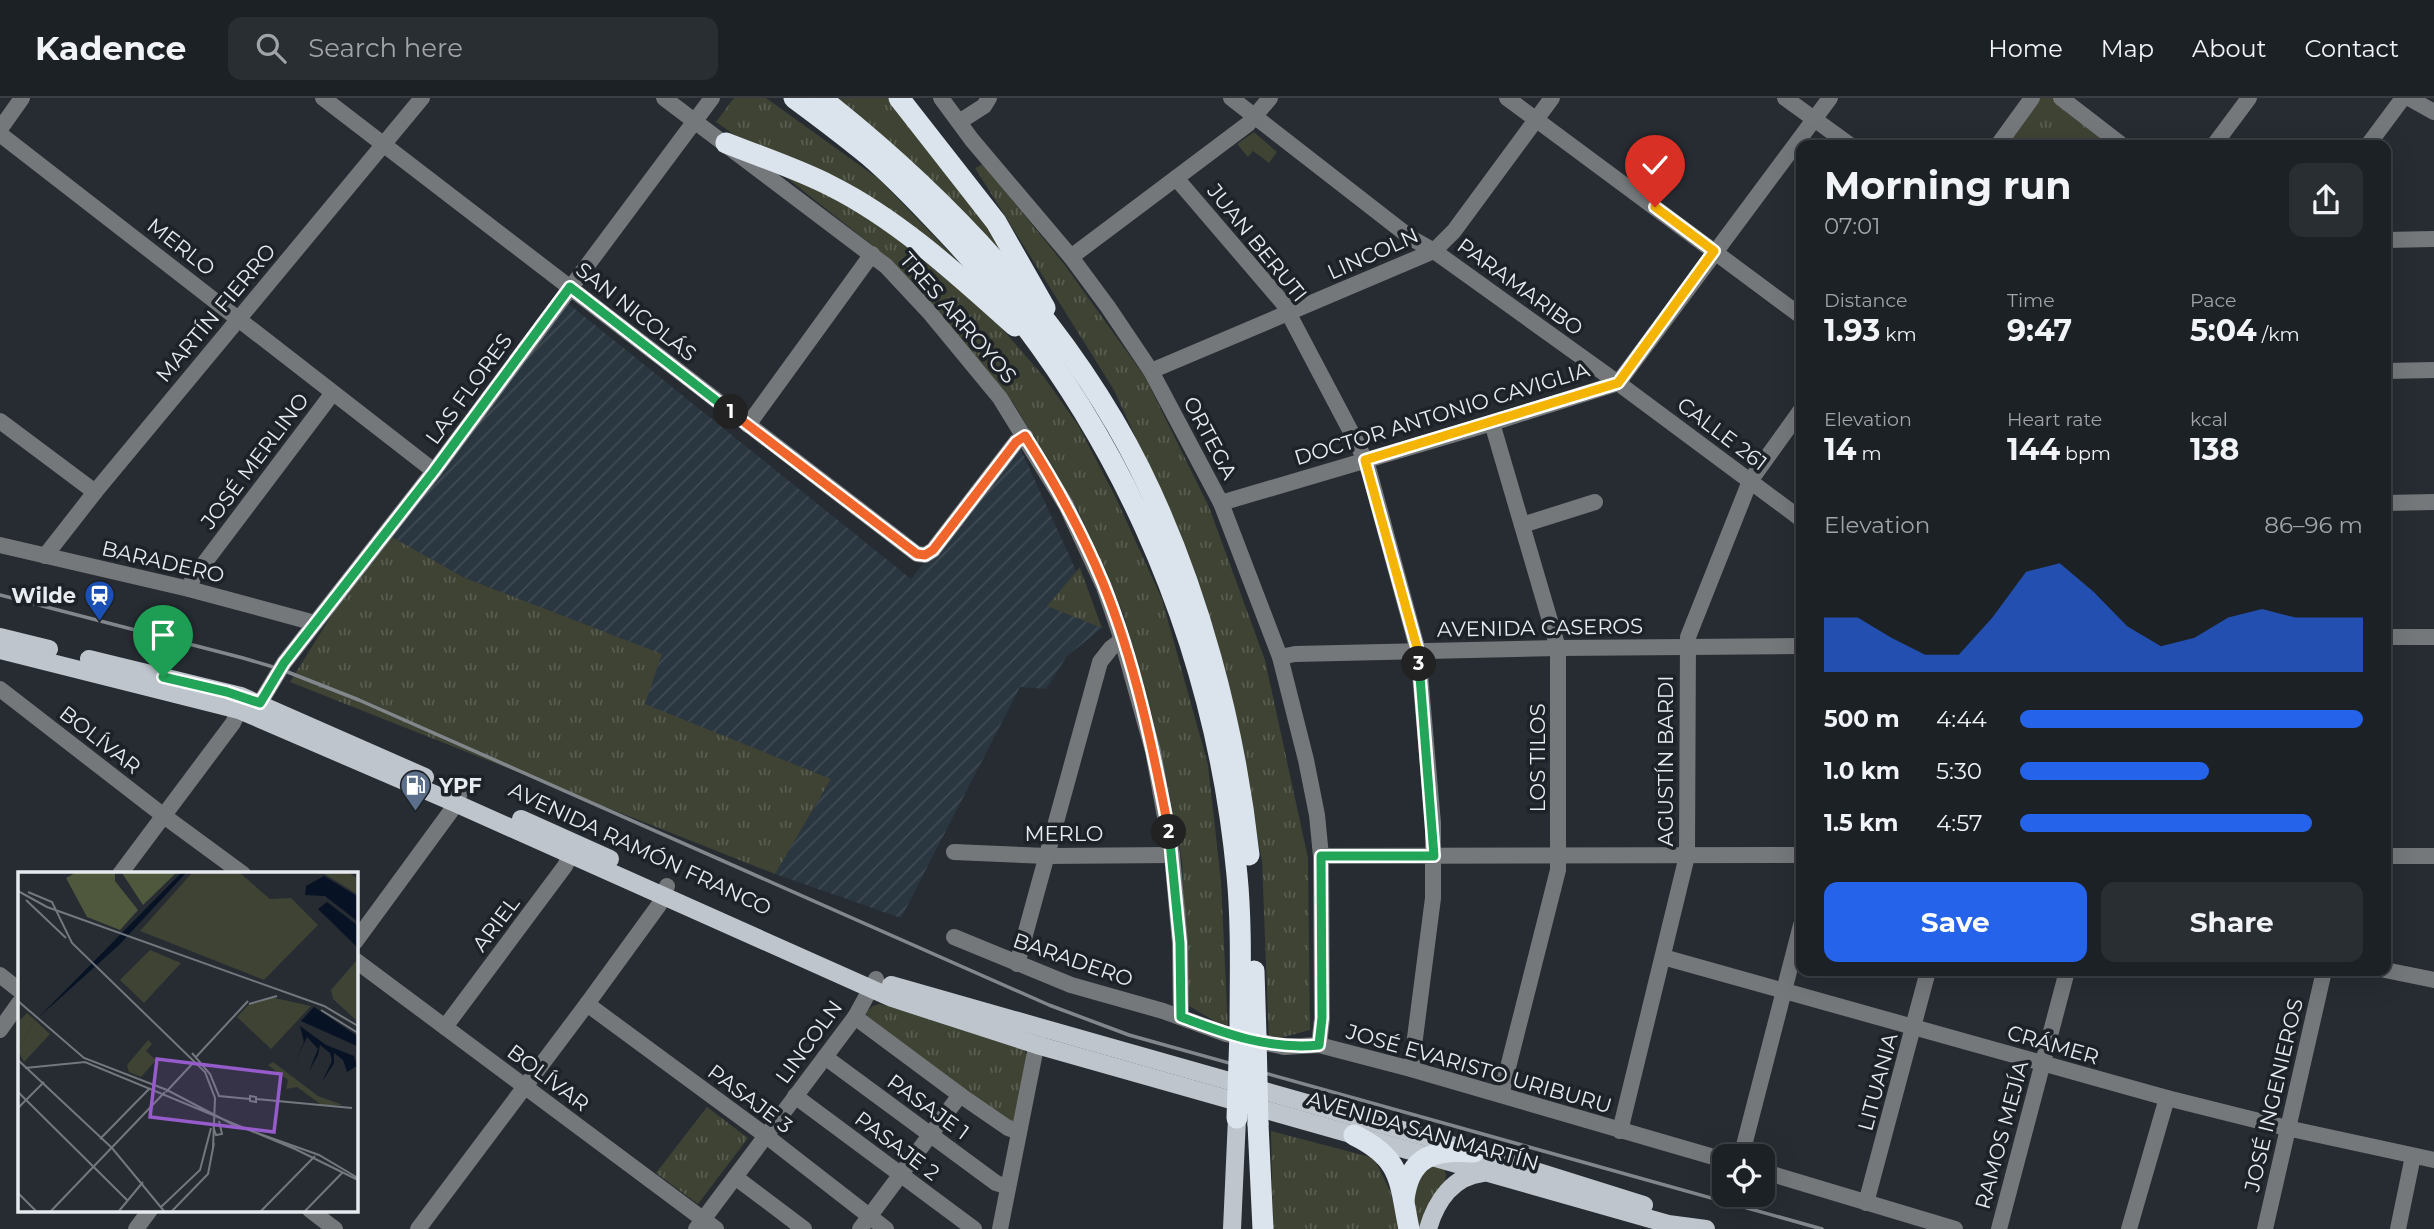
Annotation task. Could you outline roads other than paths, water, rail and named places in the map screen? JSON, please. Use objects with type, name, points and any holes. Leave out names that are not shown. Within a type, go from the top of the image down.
[{"type":"highway","points":[[794,98],[864,152],[927,213],[1064,361]]},
{"type":"highway","points":[[821,98],[904,166],[965,228],[1064,361]]},
{"type":"highway","points":[[899,98],[996,222],[1015,252],[1064,361],[1145,525],[1198,673],[1230,817],[1237,876],[1248,1034],[1248,1121],[1263,1229]]},
{"type":"highway","points":[[726,143],[832,186],[891,222],[1064,361]]},
{"type":"highway","points":[[1354,1135],[1377,1147],[1387,1156],[1398,1177],[1407,1220]]},
{"type":"highway","points":[[1407,1220],[1408,1182],[1420,1161],[1435,1151],[1474,1152]]},
{"type":"main road","name":"AVENIDA RAMÓN FRANCO","points":[[0,637],[227,692],[260,703],[457,798]]},
{"type":"main road","name":"AVENIDA RAMÓN FRANCO","points":[[0,650],[239,710],[457,798],[818,956],[874,985],[903,990],[1039,1037],[1140,1065]]},
{"type":"main road","name":"AVENIDA SAN MARTÍN","points":[[1140,1065],[1435,1151],[1487,1172],[1668,1224],[1703,1228]]},
{"type":"main road","name":"AVENIDA SAN MARTÍN","points":[[1197,1082],[1354,1135],[1435,1151]]},
{"type":"main road","points":[[1232,1229],[1248,1121]]},
{"type":"main road","points":[[1429,1229],[1449,1179],[1435,1151]]},
{"type":"main road","name":"AVENIDA SAN MARTÍN","points":[[1474,1152],[1674,1214],[1703,1228]]},
{"type":"main road","points":[[1445,1193],[1467,1177],[1487,1172]]},
{"type":"street","points":[[0,128],[22,98]]},
{"type":"street","name":"SAN NICOLÁS","points":[[323,98],[917,554],[925,555],[933,550],[1016,442],[1025,436]]},
{"type":"street","name":"MARTÍN FIERRO","points":[[45,556],[94,492],[422,98]]},
{"type":"street","name":"TRES ARROYOS","points":[[664,98],[872,254],[910,290],[979,369],[1025,436],[1066,505],[1094,563],[1122,640],[1153,751],[1172,855],[1180,943],[1181,1017]]},
{"type":"street","name":"LAS FLORES","points":[[260,703],[284,663],[434,471],[712,98]]},
{"type":"street","name":"ORTEGA","points":[[941,98],[1071,257],[1151,371],[1220,503],[1280,657],[1317,815],[1321,856],[1322,1018],[1319,1045]]},
{"type":"street","points":[[959,122],[984,106],[989,98]]},
{"type":"street","name":"PARAMARIBO","points":[[1231,98],[1411,238],[1434,251],[1618,383]]},
{"type":"street","points":[[1071,257],[1256,116],[1270,98]]},
{"type":"street","points":[[1507,98],[1796,312]]},
{"type":"street","name":"LINCOLN","points":[[1151,371],[1434,251],[1454,231],[1552,98]]},
{"type":"street","points":[[1785,98],[1843,140]]},
{"type":"street","name":"DOCTOR ANTONIO CAVIGLIA","points":[[1798,140],[1829,98]]},
{"type":"street","points":[[2002,140],[2032,98]]},
{"type":"street","points":[[2061,98],[2116,140]]},
{"type":"street","points":[[2218,140],[2249,98]]},
{"type":"street","points":[[2372,140],[2403,98]]},
{"type":"street","points":[[2409,98],[2434,112]]},
{"type":"street","name":"MERLO","points":[[0,134],[434,471]]},
{"type":"street","name":"DOCTOR ANTONIO CAVIGLIA","points":[[1220,503],[1618,383],[1796,143]]},
{"type":"street","name":"JUAN BERUTI","points":[[1176,178],[1290,313],[1365,460],[1418,651],[1434,856],[1433,898],[1411,1069]]},
{"type":"street","points":[[2391,240],[2434,239]]},
{"type":"street","points":[[748,425],[872,254]]},
{"type":"street","points":[[2391,370],[2434,370]]},
{"type":"street","name":"CALLE 261","points":[[1618,383],[1796,515]]},
{"type":"street","name":"JOSÉ MERLINO","points":[[189,589],[193,578],[332,394]]},
{"type":"street","name":"AGUSTÍN BARDI","points":[[1620,1131],[1688,856],[1687,647],[1690,629],[1750,481],[1796,417]]},
{"type":"street","points":[[0,421],[94,492]]},
{"type":"street","name":"LOS TILOS","points":[[1492,423],[1558,648],[1559,855],[1556,881],[1501,1095]]},
{"type":"street","points":[[1522,525],[1595,502]]},
{"type":"street","points":[[2391,503],[2434,502]]},
{"type":"street","name":"BARADERO","points":[[0,545],[189,589],[314,623]]},
{"type":"street","points":[[2391,637],[2434,636]]},
{"type":"street","points":[[1017,964],[1100,662],[1104,655],[1122,640]]},
{"type":"street","name":"AVENIDA CASEROS","points":[[1280,657],[1296,654],[1558,648],[1796,646]]},
{"type":"street","name":"BOLÍVAR","points":[[0,689],[240,872]]},
{"type":"street","points":[[122,872],[233,723],[239,710]]},
{"type":"street","points":[[357,939],[457,798]]},
{"type":"street","name":"ARIEL","points":[[445,1027],[565,866],[573,849]]},
{"type":"street","name":"MERLO","points":[[954,852],[1047,856],[1172,855]]},
{"type":"street","points":[[1321,856],[1796,855]]},
{"type":"street","points":[[2391,856],[2434,856]]},
{"type":"street","points":[[420,1228],[659,905],[665,890]]},
{"type":"street","name":"BARADERO","points":[[954,937],[1071,985],[1181,1017]]},
{"type":"street","points":[[1744,1144],[1796,945]]},
{"type":"street","name":"CRÁMER","points":[[1663,957],[2167,1098],[2434,1160]]},
{"type":"street","name":"BOLÍVAR","points":[[357,961],[525,1086],[705,1226]]},
{"type":"street","points":[[2391,971],[2434,980]]},
{"type":"street","points":[[0,975],[18,989]]},
{"type":"street","name":"LITUANIA","points":[[1866,1203],[1927,976]]},
{"type":"street","name":"RAMOS MEJÍA","points":[[1999,1229],[2066,976]]},
{"type":"street","name":"JOSÉ INGENIEROS","points":[[2265,1229],[2323,976]]},
{"type":"street","name":"LINCOLN","points":[[705,1226],[734,1177],[855,1017],[874,985]]},
{"type":"street","points":[[0,1030],[18,1004]]},
{"type":"street","name":"PASAJE 3","points":[[587,1004],[765,1135],[864,1223],[887,1229]]},
{"type":"street","points":[[855,1017],[960,1095],[1008,1128],[1019,1132]]},
{"type":"street","name":"JOSÉ EVARISTO URIBURU","points":[[1181,1017],[1226,1034],[1284,1047],[1319,1045],[1411,1069],[1712,1157]]},
{"type":"street","points":[[1000,1229],[1039,1037]]},
{"type":"street","name":"PASAJE 1","points":[[825,1057],[996,1183],[1008,1187]]},
{"type":"street","points":[[864,1223],[960,1095]]},
{"type":"street","name":"PASAJE 2","points":[[795,1096],[974,1229]]},
{"type":"street","points":[[2129,1229],[2167,1098]]},
{"type":"street","points":[[2398,1229],[2413,1156]]},
{"type":"street","points":[[1775,1175],[1955,1229]]},
{"type":"street","points":[[734,1177],[804,1229]]},
{"type":"street","points":[[136,1229],[149,1212]]},
{"type":"street","points":[[313,1212],[335,1229]]},
{"type":"railway","points":[[0,595],[280,669],[359,700],[1049,1005],[1129,1035],[1822,1229]]},
{"type":"place","name":"Wilde","points":[[99,623]]},
{"type":"place","name":"YPF","points":[[416,813]]}]
